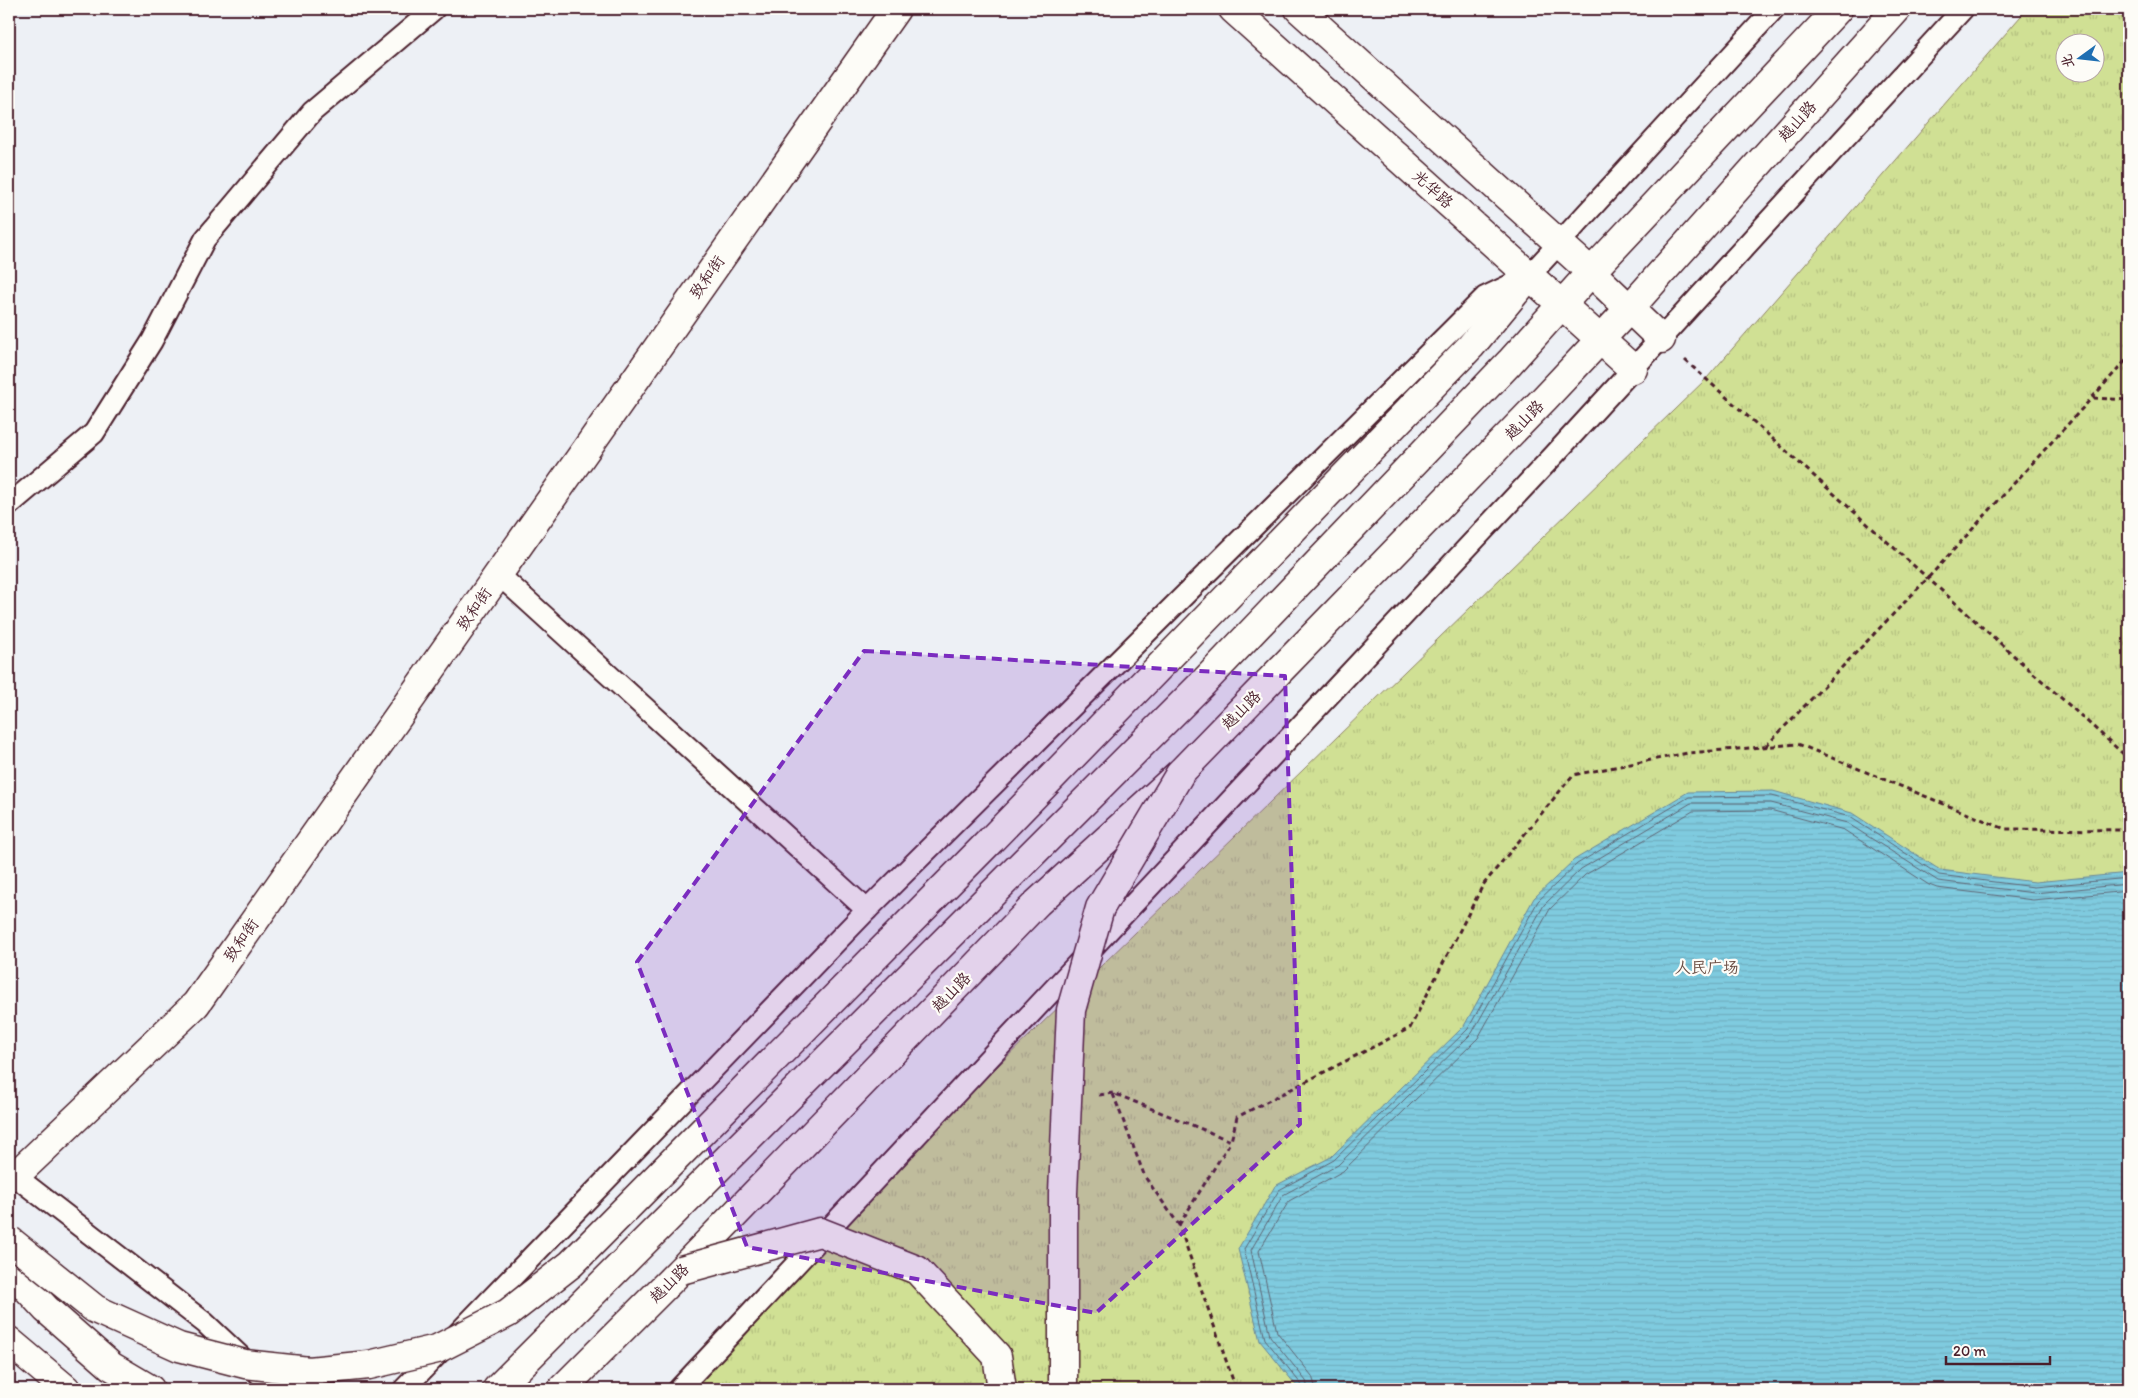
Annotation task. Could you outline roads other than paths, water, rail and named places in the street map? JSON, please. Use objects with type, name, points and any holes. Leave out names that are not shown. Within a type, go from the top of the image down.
[{"type":"main road","name":"致和街","points":[[12,1173],[196,1004],[896,9]]},
{"type":"main road","name":"光华路","points":[[1234,9],[1633,369]]},
{"type":"main road","points":[[1300,9],[1591,272],[1661,339]]},
{"type":"main road","points":[[498,1389],[1203,683],[1510,362],[1591,272],[1838,9]]},
{"type":"main road","name":"越山路","points":[[562,1389],[682,1270],[1036,903],[1181,772],[1545,398],[1630,309],[1897,9]]},
{"type":"main road","points":[[9,1240],[95,1309],[179,1347],[245,1364],[309,1371],[369,1366],[436,1350],[508,1313],[571,1264],[992,840],[1471,346],[1529,276]]},
{"type":"main road","points":[[1062,1389],[1063,1193],[1070,1010],[1100,908],[1181,772]]},
{"type":"main road","points":[[682,1270],[820,1232],[917,1270],[997,1356],[1002,1389]]},
{"type":"main road","points":[[9,1269],[46,1309],[111,1366],[150,1389]]},
{"type":"main road","points":[[9,1341],[66,1389]]},
{"type":"lane","points":[[9,504],[94,432],[152,341],[205,239],[312,112],[434,9]]},
{"type":"lane","points":[[404,1389],[867,910],[1485,297],[1529,276],[1774,9]]},
{"type":"lane","points":[[678,1389],[1661,339],[1963,9]]},
{"type":"lane","points":[[498,574],[867,910]]},
{"type":"lane","points":[[12,1173],[205,1323],[275,1389]]},
{"type":"water","points":[[1773,791],[1852,813],[1940,870],[2035,882],[2129,873],[2129,1386],[2122,1389],[1299,1389],[1260,1341],[1238,1249],[1275,1186],[1331,1157],[1464,1026],[1534,898],[1574,860],[1688,792]]},
{"type":"park label","name":"人民广场","points":[[1707,967]]}]
